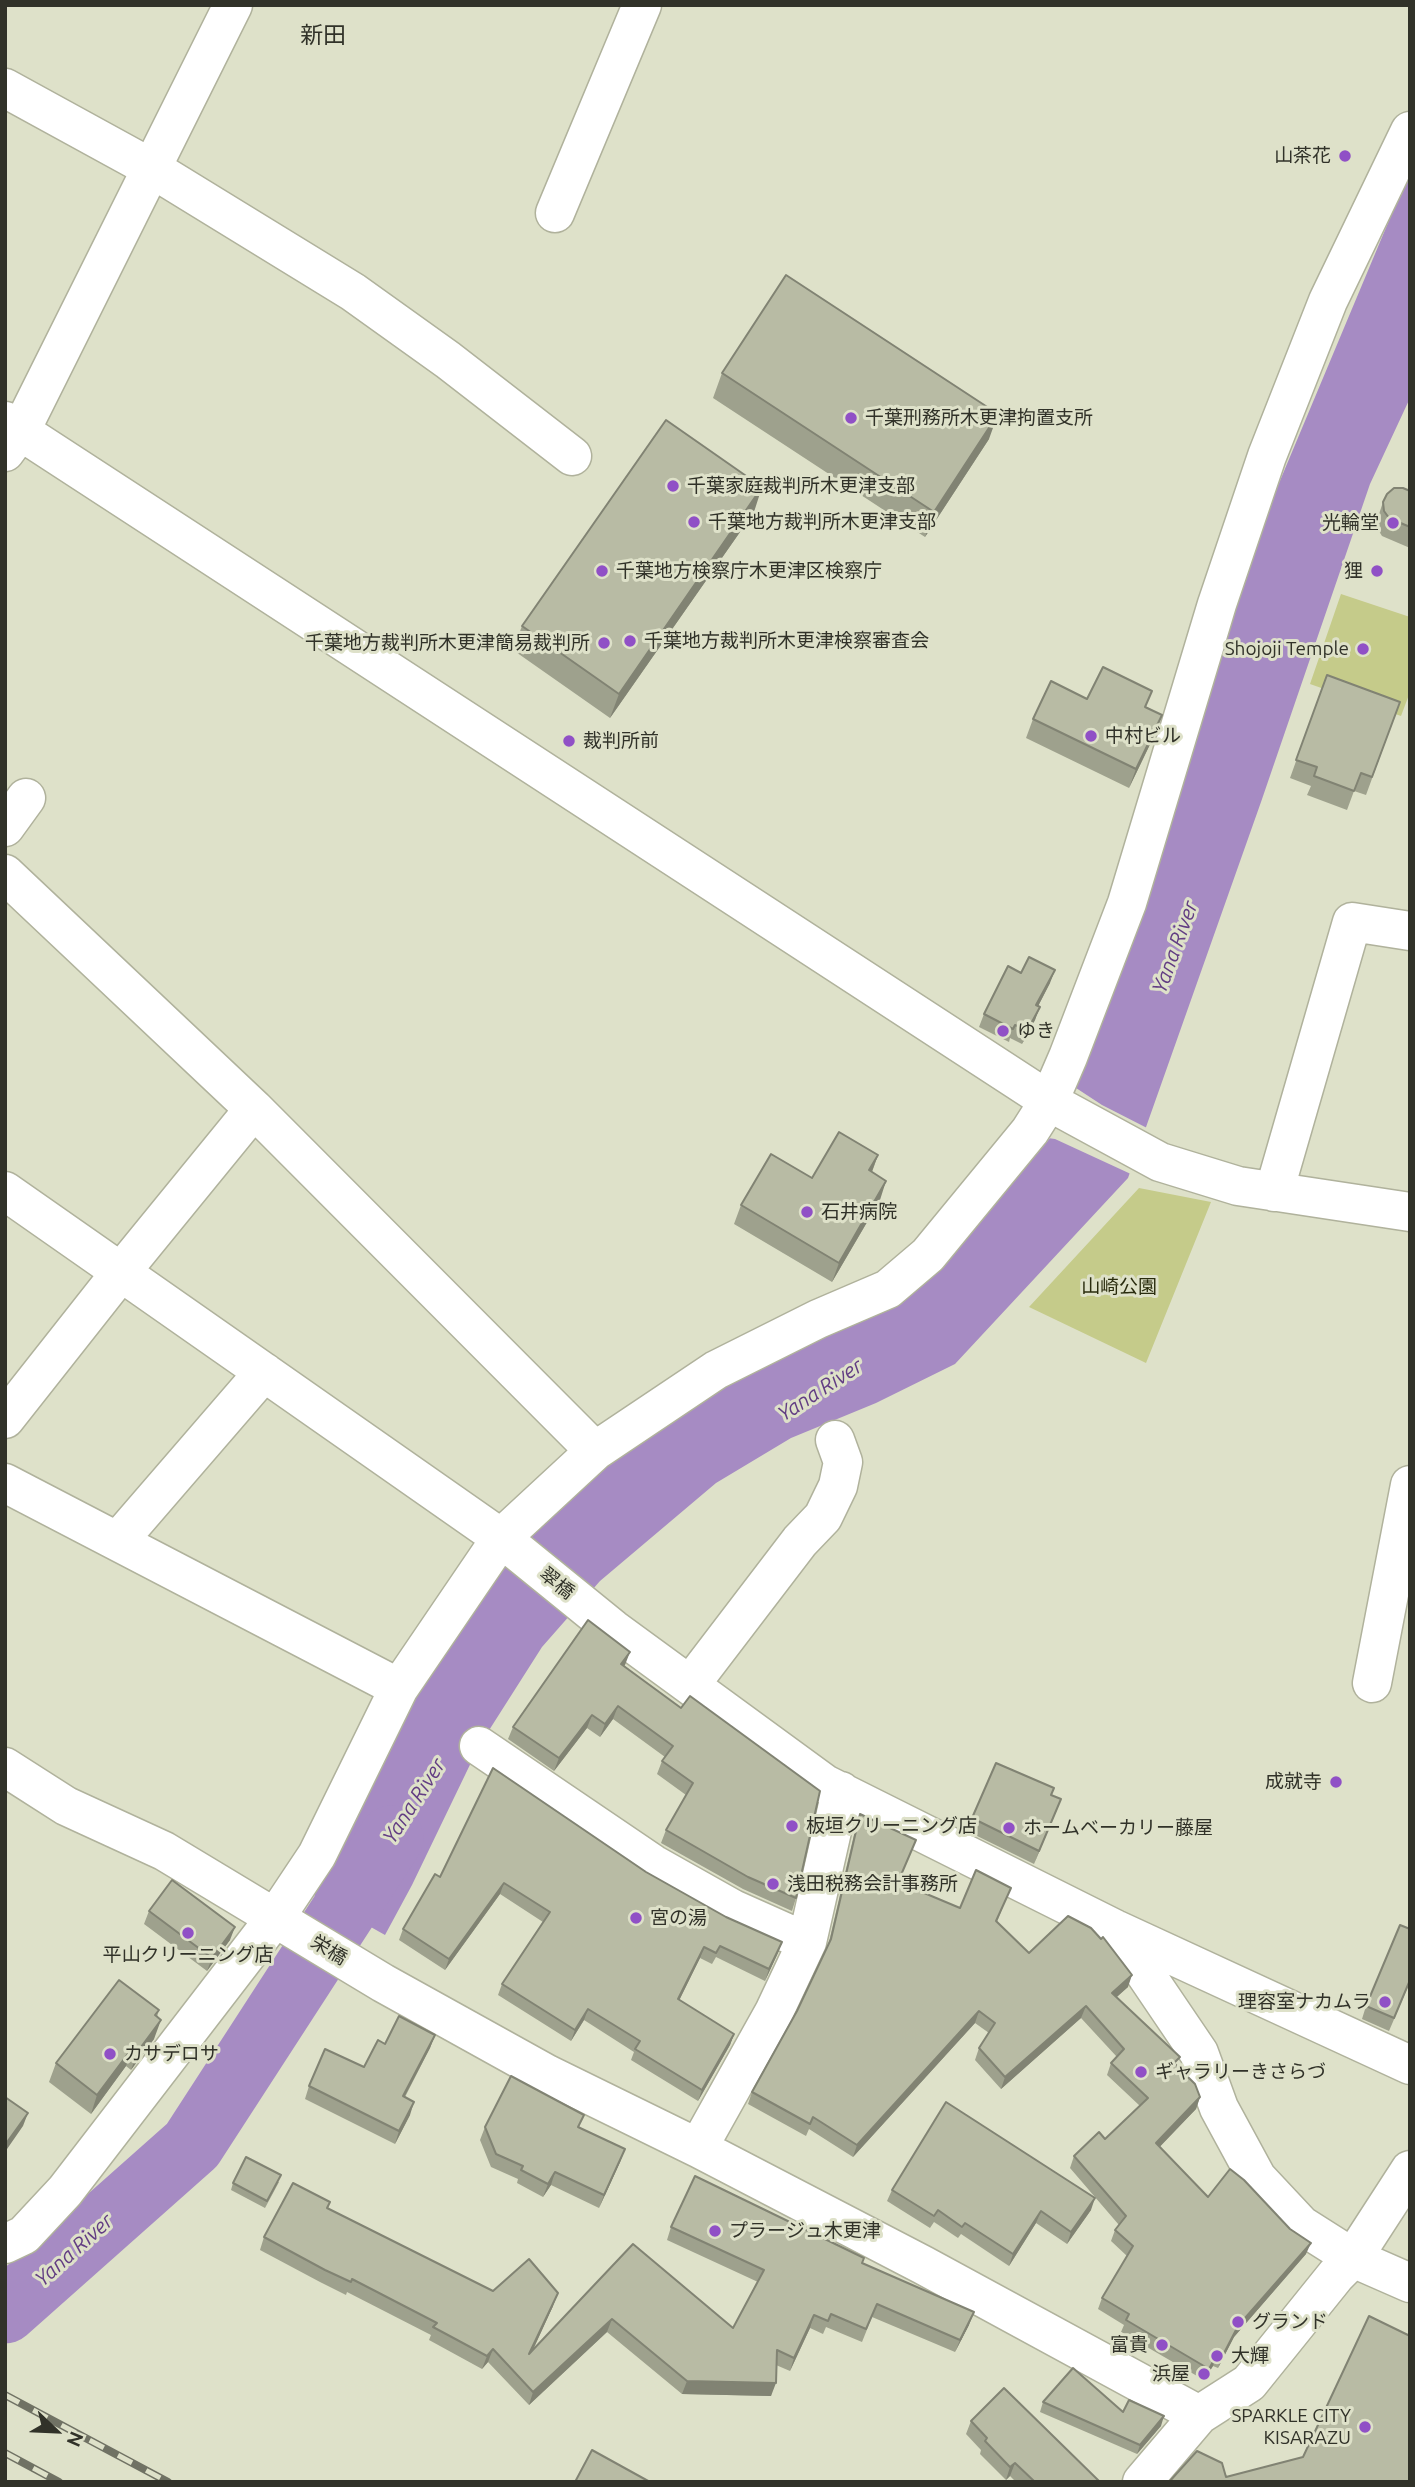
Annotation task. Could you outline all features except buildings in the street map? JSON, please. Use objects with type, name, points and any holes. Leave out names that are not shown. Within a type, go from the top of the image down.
[{"type":"street","points":[[233,5],[151,169],[10,434],[1053,1104],[1160,1162],[1238,1186],[1410,1212]]},
{"type":"street","points":[[555,213],[642,5]]},
{"type":"street","points":[[5,88],[151,169],[353,292],[448,360],[572,456]]},
{"type":"street","points":[[5,2244],[24,2235],[65,2191],[275,1918],[317,1855],[399,1688],[501,1538],[595,1451],[716,1370],[818,1319],[888,1289],[928,1255],[1053,1104],[1127,903],[1217,604],[1267,456],[1328,301],[1410,131]]},
{"type":"street","points":[[5,874],[254,1109],[595,1451]]},
{"type":"street","points":[[1274,1192],[1352,922],[1410,931]]},
{"type":"street","points":[[5,1419],[254,1109]]},
{"type":"street","name":"翠橋","points":[[5,1191],[501,1538],[613,1629],[825,1784],[1115,1929],[1410,2065]]},
{"type":"street","points":[[118,1541],[264,1371]]},
{"type":"street","points":[[690,1685],[800,1541],[823,1517],[838,1486],[844,1462],[835,1440]]},
{"type":"street","points":[[5,1482],[399,1688]]},
{"type":"street","points":[[1372,1683],[1409,1487]]},
{"type":"street","points":[[479,1746],[653,1864],[733,1909],[807,1942]]},
{"type":"street","name":"栄橋","points":[[5,1767],[66,1806],[164,1851],[383,1983],[547,2074],[698,2148],[923,2265],[1199,2415]]},
{"type":"street","points":[[698,2148],[774,2012],[807,1942],[841,1791]]},
{"type":"street","points":[[1115,1929],[1199,2053],[1219,2108],[1257,2179],[1301,2225],[1353,2258],[1410,2283]]},
{"type":"street","points":[[1142,2482],[1199,2415],[1249,2383],[1336,2275],[1353,2258],[1410,2171]]},
{"type":"green space","points":[[1341,594],[1410,617],[1410,692],[1401,716],[1310,684]]},
{"type":"green space","name":"山崎公園","points":[[1139,1188],[1211,1202],[1146,1363],[1029,1307]]},
{"type":"water","points":[[1410,162],[1410,398],[1370,484],[1128,1178],[955,1364],[876,1403],[791,1438],[716,1483],[600,1581],[542,1647],[479,1746],[385,1935],[312,1894],[409,1694],[500,1564],[598,1469],[727,1381],[943,1265],[1051,1137],[1081,1073],[1274,495],[1398,199]]},
{"type":"pier","points":[[1073,1086],[1102,1105],[1149,1129],[1133,1175],[1048,1138]]},
{"type":"waterway","name":"Yana River","points":[[5,2311],[192,2145],[391,1838]]},
{"type":"railway","points":[[5,2395],[168,2482]]},
{"type":"railway","points":[[5,2453],[59,2482]]},
{"type":"place","name":"山茶花","points":[[1345,156]]},
{"type":"place","name":"千葉刑務所木更津拘置支所","points":[[851,418]]},
{"type":"place","name":"千葉家庭裁判所木更津支部","points":[[673,486]]},
{"type":"place","name":"千葉地方裁判所木更津支部","points":[[694,522]]},
{"type":"place","name":"光輪堂","points":[[1393,523]]},
{"type":"place","name":"千葉地方検察庁木更津区検察庁","points":[[602,571]]},
{"type":"place","name":"狸","points":[[1377,571]]},
{"type":"place","name":"千葉地方裁判所木更津検察審査会","points":[[630,641]]},
{"type":"place","name":"千葉地方裁判所木更津簡易裁判所","points":[[604,643]]},
{"type":"place","name":"Shojoji Temple","points":[[1363,649]]},
{"type":"place","name":"中村ビル","points":[[1091,736]]},
{"type":"place","name":"裁判所前","points":[[569,741]]},
{"type":"place","name":"ゆき","points":[[1003,1031]]},
{"type":"place","name":"石井病院","points":[[807,1212]]},
{"type":"place","name":"成就寺","points":[[1336,1782]]},
{"type":"place","name":"板垣クリーニング店","points":[[792,1826]]},
{"type":"place","name":"ホームベーカリー藤屋","points":[[1009,1828]]},
{"type":"place","name":"浅田税務会計事務所","points":[[773,1884]]},
{"type":"place","name":"宮の湯","points":[[636,1918]]},
{"type":"place","name":"平山クリーニング店","points":[[188,1933]]},
{"type":"place","name":"理容室ナカムラ","points":[[1385,2002]]},
{"type":"place","name":"カサデロサ","points":[[110,2054]]},
{"type":"place","name":"ギャラリーきさらづ","points":[[1141,2072]]},
{"type":"place","name":"プラージュ木更津","points":[[715,2231]]},
{"type":"place","name":"グランド","points":[[1238,2322]]},
{"type":"place","name":"富貴","points":[[1162,2345]]},
{"type":"place","name":"大輝","points":[[1217,2356]]},
{"type":"place","name":"浜屋","points":[[1204,2374]]},
{"type":"place","name":"SPARKLE CITY KISARAZU","points":[[1365,2427]]},
{"type":"district","name":"新田","points":[[323,35]]}]
